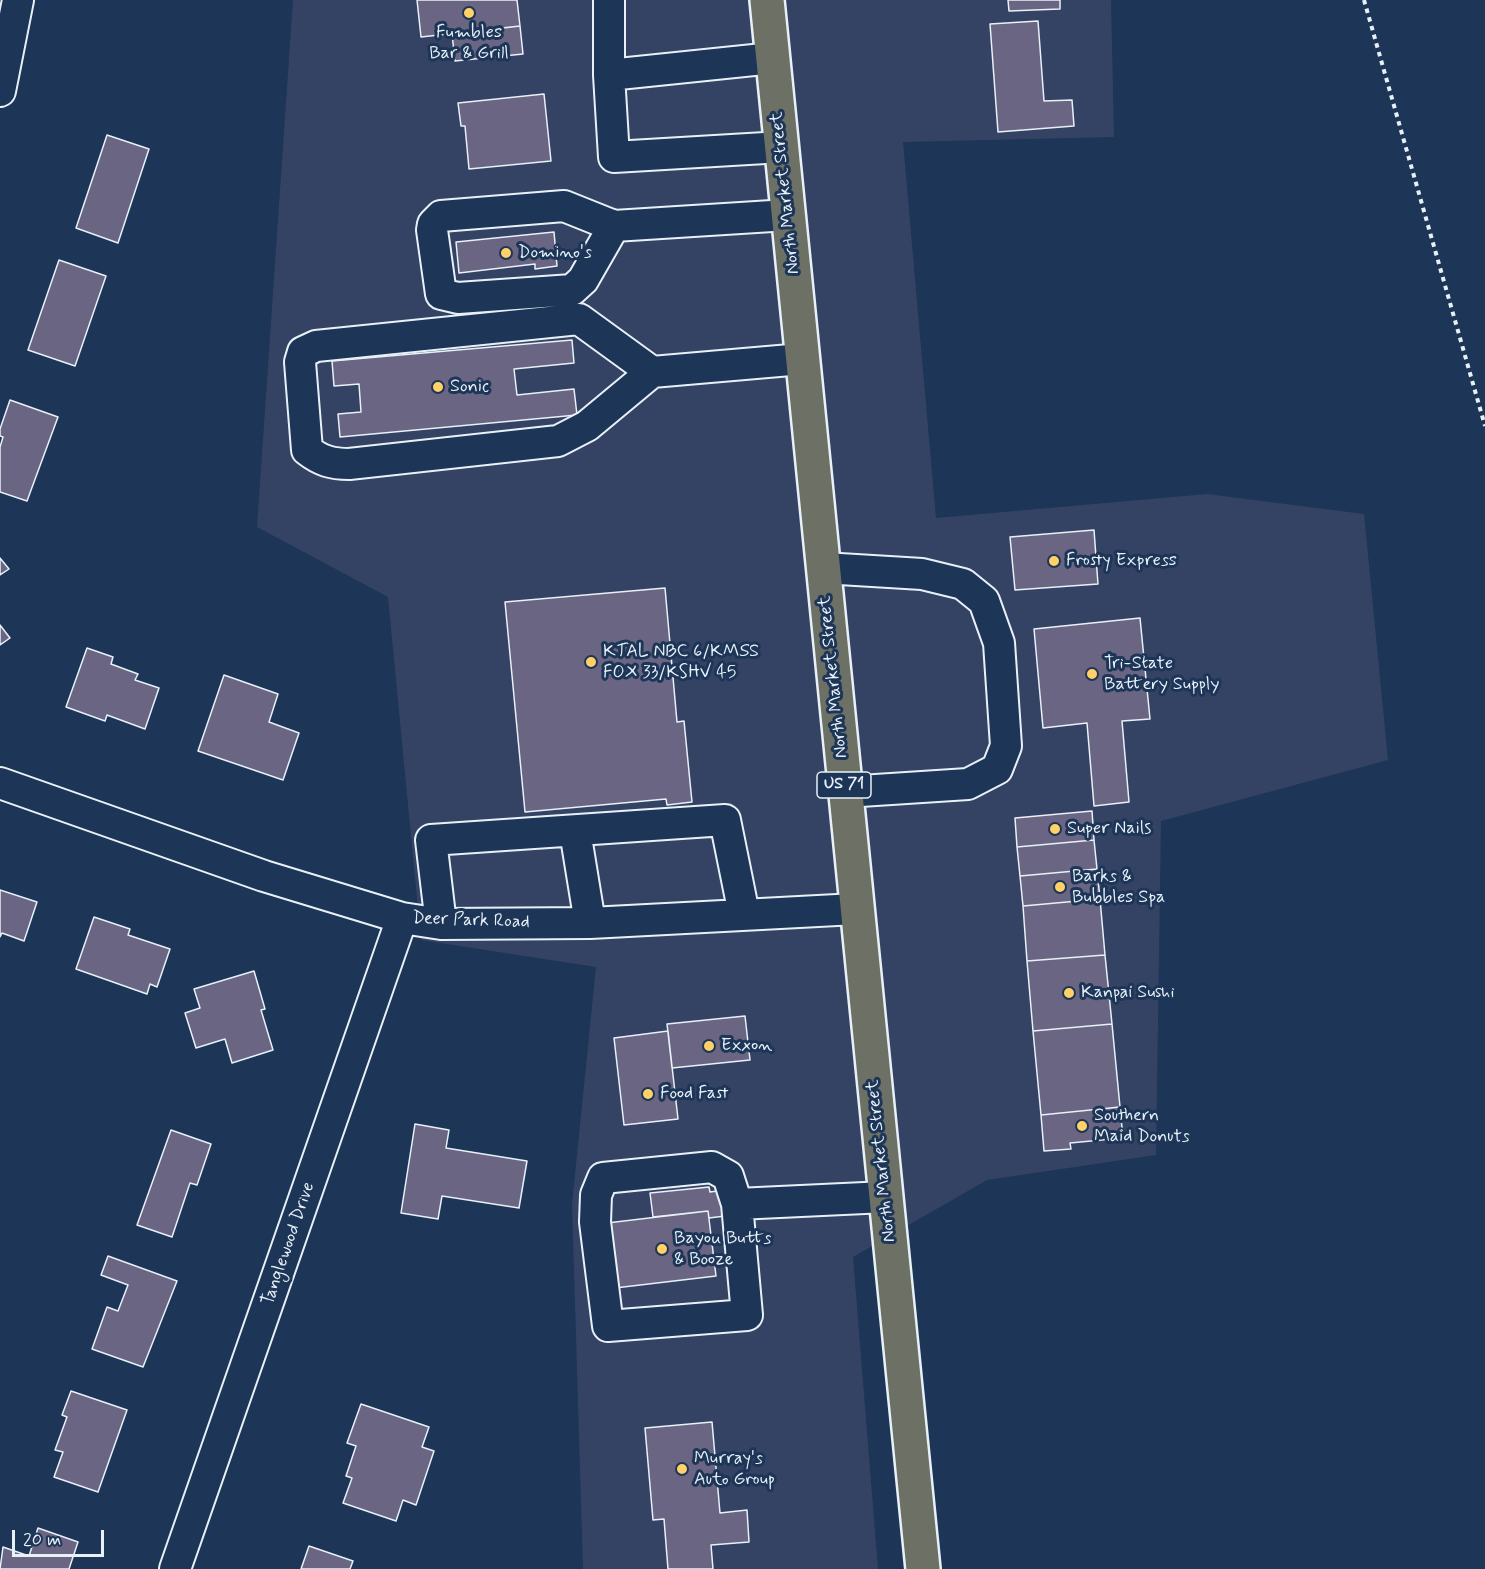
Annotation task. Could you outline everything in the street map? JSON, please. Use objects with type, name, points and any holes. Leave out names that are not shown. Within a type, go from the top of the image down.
[{"type":"main road","name":"North Market Street","points":[[767,0],[923,1569]]},
{"type":"street","points":[[0,91],[18,0]]},
{"type":"street","points":[[609,0],[609,75],[614,156],[782,147]]},
{"type":"street","points":[[609,75],[773,58]]},
{"type":"street","points":[[614,226],[583,280],[572,290],[458,298],[441,294],[432,230],[433,224],[441,216],[564,206],[614,226],[788,215]]},
{"type":"street","points":[[652,372],[579,319],[316,346],[303,352],[300,362],[307,450],[318,459],[333,464],[349,464],[558,441],[587,426],[652,372],[802,359]]},
{"type":"street","points":[[823,568],[922,574],[963,584],[984,601],[999,643],[1006,746],[997,769],[968,784],[845,792]]},
{"type":"street","name":"Deer Park Road","points":[[0,783],[264,876],[402,918],[441,924],[590,923],[856,909]]},
{"type":"street","points":[[441,924],[431,840],[725,820],[744,914]]},
{"type":"street","points":[[575,831],[590,923]]},
{"type":"street","name":"Tanglewood Drive","points":[[175,1569],[402,918]]},
{"type":"street","points":[[712,1167],[728,1176],[737,1204],[747,1315],[608,1326],[595,1222],[596,1195],[603,1178],[712,1167]]},
{"type":"street","points":[[737,1204],[886,1197]]},
{"type":"path","points":[[1364,0],[1485,426]]},
{"type":"shaded area","points":[[293,0],[1111,0],[1114,137],[903,142],[936,518],[1207,494],[1364,514],[1388,760],[1161,821],[1156,1155],[987,1180],[853,1257],[878,1569],[583,1569],[572,1204],[596,967],[421,940],[388,597],[257,527]]},
{"type":"building","name":"Fumbles Bar & Grill","points":[[417,0],[517,0],[520,26],[421,37]]},
{"type":"building","points":[[1008,0],[1060,0],[1060,9],[1009,11]]},
{"type":"building","points":[[1038,21],[1044,101],[1072,100],[1074,126],[998,132],[990,24]]},
{"type":"building","points":[[520,26],[523,54],[455,61],[452,34]]},
{"type":"building","points":[[544,94],[551,161],[469,169],[465,126],[461,126],[458,103]]},
{"type":"building","points":[[107,135],[149,149],[118,243],[76,228]]},
{"type":"building","name":"Domino's","points":[[554,232],[557,266],[535,269],[535,264],[459,273],[456,242]]},
{"type":"building","points":[[59,260],[106,276],[75,366],[28,350]]},
{"type":"building","name":"Sonic","points":[[572,340],[574,363],[514,369],[517,395],[574,389],[577,415],[340,437],[338,414],[361,412],[359,384],[334,386],[332,361]]},
{"type":"building","points":[[10,400],[58,417],[27,501],[0,492],[0,447],[3,437],[0,436],[0,429]]},
{"type":"building","name":"Frosty Express","points":[[1094,530],[1098,584],[1015,590],[1010,537]]},
{"type":"building","points":[[0,558],[9,569],[0,575]]},
{"type":"building","name":"KTAL NBC 6/KMSS FOX 33/KSHV 45","points":[[665,588],[677,722],[684,721],[692,802],[667,805],[666,799],[525,812],[505,602]]},
{"type":"building","name":"Tri-State Battery Supply","points":[[1140,618],[1150,719],[1122,721],[1129,802],[1094,806],[1087,723],[1043,728],[1034,629]]},
{"type":"building","points":[[0,625],[10,638],[0,645]]},
{"type":"building","points":[[87,648],[113,657],[111,664],[138,674],[135,680],[159,688],[145,729],[107,715],[105,721],[66,707]]},
{"type":"building","points":[[224,675],[278,694],[269,722],[299,733],[283,780],[198,751]]},
{"type":"building","name":"Super Nails","points":[[1092,811],[1094,840],[1017,847],[1015,818]]},
{"type":"building","points":[[1094,840],[1097,869],[1020,876],[1017,847]]},
{"type":"building","name":"Barks & Bubbles Spa","points":[[1097,869],[1100,899],[1023,906],[1020,876]]},
{"type":"building","points":[[0,890],[37,902],[24,941],[2,933],[0,937]]},
{"type":"building","points":[[1100,899],[1105,955],[1027,961],[1023,906]]},
{"type":"building","points":[[94,917],[130,929],[128,935],[170,949],[157,987],[150,984],[147,994],[76,969]]},
{"type":"building","name":"Kanpai Sushi","points":[[1105,955],[1112,1024],[1033,1031],[1027,961]]},
{"type":"building","points":[[254,971],[265,1009],[261,1010],[273,1050],[232,1063],[225,1039],[196,1048],[185,1013],[200,1008],[194,989]]},
{"type":"building","name":"Exxon","points":[[745,1016],[750,1060],[672,1068],[667,1024]]},
{"type":"building","points":[[1112,1024],[1120,1107],[1041,1115],[1033,1031]]},
{"type":"building","name":"Food Fast","points":[[668,1031],[678,1119],[624,1125],[614,1038]]},
{"type":"building","name":"Southern Maid Donuts","points":[[1120,1107],[1123,1138],[1070,1143],[1071,1149],[1044,1151],[1041,1115]]},
{"type":"building","points":[[415,1124],[449,1130],[446,1148],[527,1161],[519,1208],[442,1196],[438,1219],[401,1213]]},
{"type":"building","points":[[171,1130],[211,1144],[197,1185],[190,1183],[172,1237],[137,1225]]},
{"type":"building","points":[[709,1187],[710,1192],[731,1189],[733,1215],[709,1218],[708,1211],[653,1217],[650,1193]]},
{"type":"building","name":"Bayou Butts & Booze","points":[[708,1211],[716,1276],[615,1288],[607,1223]]},
{"type":"building","points":[[108,1256],[177,1281],[143,1367],[92,1349],[107,1307],[118,1311],[128,1285],[101,1275]]},
{"type":"building","points":[[71,1391],[127,1410],[98,1492],[54,1477],[63,1452],[55,1450],[67,1417],[62,1415]]},
{"type":"building","points":[[361,1404],[429,1427],[422,1447],[434,1451],[416,1505],[403,1500],[396,1521],[343,1503],[352,1478],[346,1476],[356,1446],[347,1443]]},
{"type":"building","name":"Murray's Auto Group","points":[[712,1422],[720,1513],[747,1510],[749,1542],[711,1545],[713,1569],[668,1569],[664,1519],[653,1520],[645,1428]]},
{"type":"building","points":[[38,1528],[78,1542],[69,1569],[0,1569],[3,1547],[29,1556]]},
{"type":"building","points":[[309,1546],[353,1561],[350,1569],[301,1569]]},
{"type":"place","name":"Fumbles Bar & Grill","points":[[469,13]]},
{"type":"place","name":"Domino's","points":[[506,253]]},
{"type":"place","name":"Sonic","points":[[438,387]]},
{"type":"place","name":"Frosty Express","points":[[1054,561]]},
{"type":"place","name":"KTAL NBC 6/KMSS FOX 33/KSHV 45","points":[[591,662]]},
{"type":"place","name":"Tri-State Battery Supply","points":[[1092,674]]},
{"type":"place","name":"Super Nails","points":[[1055,829]]},
{"type":"place","name":"Barks & Bubbles Spa","points":[[1060,887]]},
{"type":"place","name":"Kanpai Sushi","points":[[1069,993]]},
{"type":"place","name":"Exxon","points":[[709,1046]]},
{"type":"place","name":"Food Fast","points":[[648,1094]]},
{"type":"place","name":"Southern Maid Donuts","points":[[1082,1126]]},
{"type":"place","name":"Bayou Butts & Booze","points":[[662,1249]]},
{"type":"place","name":"Murray's Auto Group","points":[[682,1469]]}]
